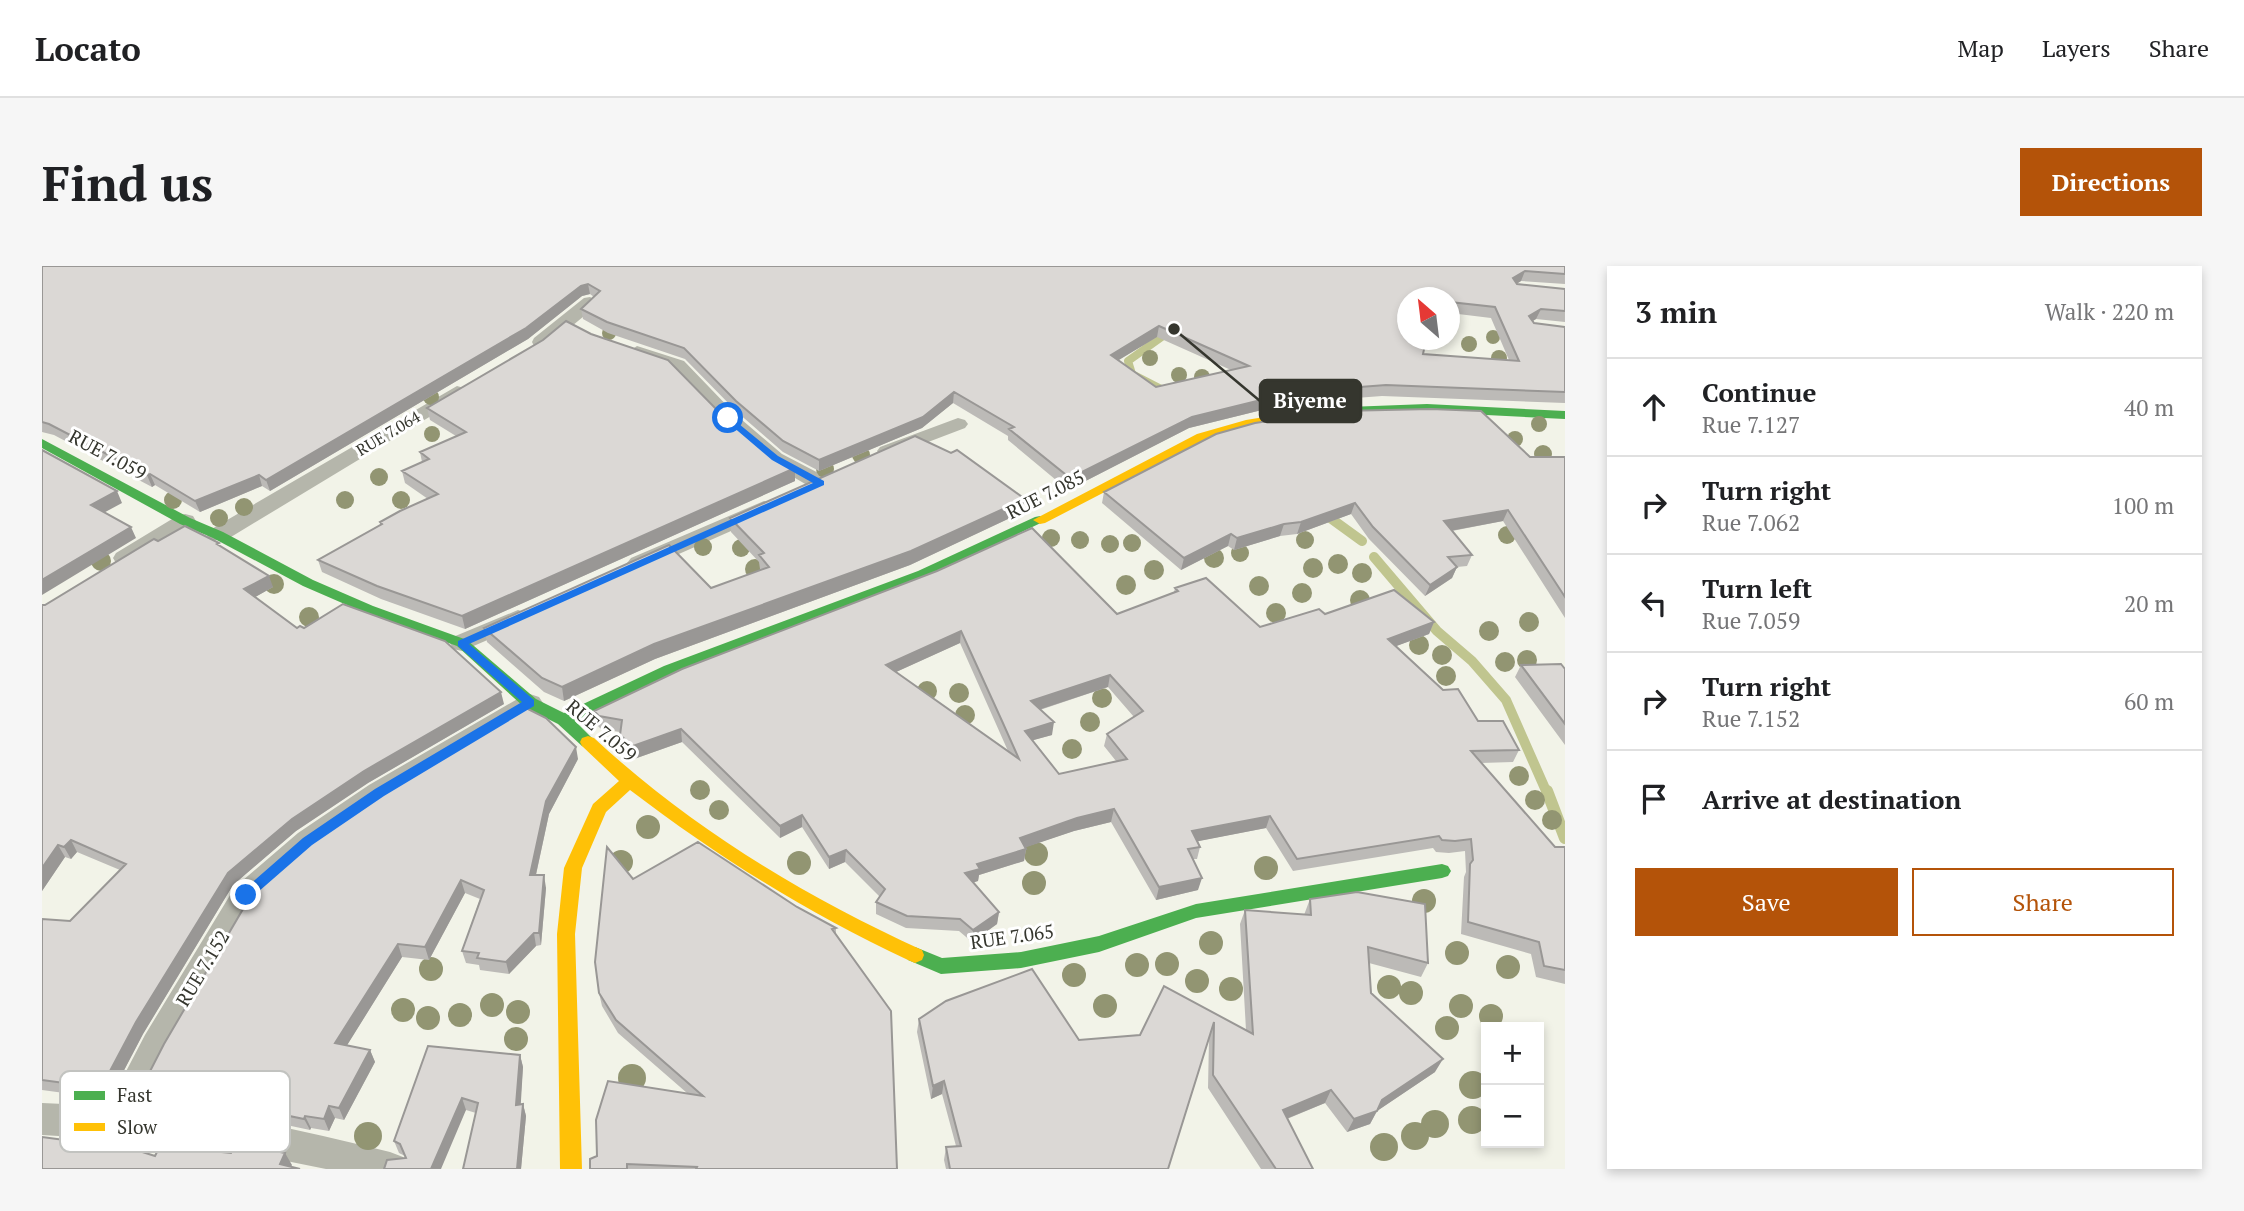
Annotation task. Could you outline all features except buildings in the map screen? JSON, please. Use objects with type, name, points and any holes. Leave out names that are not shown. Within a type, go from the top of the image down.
[{"type":"street","points":[[524,352],[590,302]]},
{"type":"street","points":[[566,322],[589,333]]},
{"type":"street","points":[[613,343],[677,365],[728,418],[775,458],[829,478],[624,570]]},
{"type":"street","name":"RUE 7.064","points":[[218,535],[476,381]]},
{"type":"street","name":"RUE 7.085","points":[[564,720],[669,670],[923,574],[1000,540],[1201,437],[1226,428],[1296,413],[1367,406],[1565,415]]},
{"type":"street","points":[[867,460],[958,424]]},
{"type":"street","name":"RUE 7.059","points":[[42,443],[308,583],[368,609],[462,643],[530,703],[564,720],[630,781],[599,808],[586,832],[573,868],[566,934],[571,1169]]},
{"type":"street","points":[[102,572],[186,521]]},
{"type":"street","points":[[462,643],[538,609]]},
{"type":"street","name":"RUE 7.152","points":[[144,1071],[246,895],[308,841],[379,792],[530,703]]},
{"type":"street","name":"RUE 7.065","points":[[630,781],[674,815],[814,906],[867,934],[941,966],[1021,960],[1099,944],[1196,911],[1442,871]]},
{"type":"street","points":[[42,1119],[60,1120]]},
{"type":"street","points":[[290,1145],[390,1169]]},
{"type":"waterway","points":[[1169,393],[1132,374],[1128,361],[1170,331]]},
{"type":"waterway","points":[[1322,512],[1362,541]]},
{"type":"waterway","points":[[1374,557],[1437,631],[1472,661],[1506,700],[1547,793]]},
{"type":"waterway","points":[[1547,791],[1565,838]]},
{"type":"traffic: fast","points":[[1321,412],[1427,408],[1565,415]]},
{"type":"traffic: fast","points":[[42,443],[185,521],[218,535],[308,583],[368,609],[462,643],[530,703],[564,720],[588,742]]},
{"type":"traffic: fast","points":[[564,720],[669,670],[923,574],[1040,520]]},
{"type":"traffic: fast","points":[[915,955],[941,966],[1021,960],[1099,944],[1196,911],[1442,871]]},
{"type":"traffic: slow","points":[[1040,520],[1201,437],[1246,424],[1321,412]]},
{"type":"traffic: slow","points":[[571,1169],[566,934],[573,868],[599,808],[630,781],[588,742]]},
{"type":"traffic: slow","points":[[630,781],[697,831],[803,899],[915,955]]},
{"type":"place","name":"Biyeme","points":[[1174,329]]},
{"type":"route","points":[[246,895],[308,841],[379,792],[530,703],[462,643],[820,483],[775,458],[728,418]]}]
